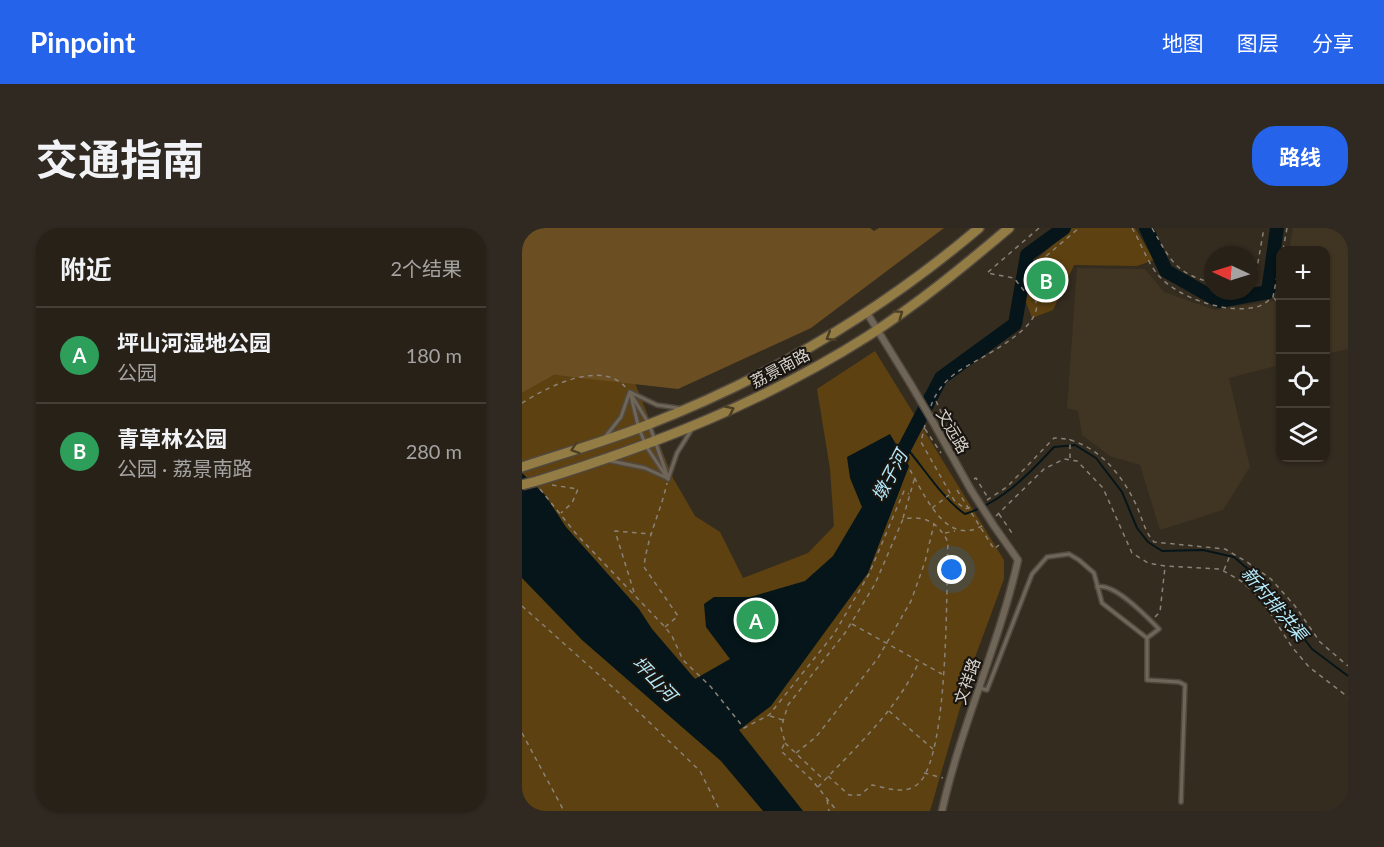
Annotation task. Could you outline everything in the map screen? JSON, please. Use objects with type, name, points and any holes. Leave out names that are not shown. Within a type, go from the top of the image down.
[{"type":"main road","name":"荔景南路","points":[[522,466],[639,428],[759,376],[867,313],[979,228]]},
{"type":"main road","name":"荔景南路","points":[[522,485],[537,484],[646,446],[767,393],[878,329],[958,270],[1009,228]]},
{"type":"street","name":"文远路","points":[[867,313],[971,490],[1018,560]]},
{"type":"street","name":"文祥路","points":[[942,811],[978,687],[1009,602],[1018,560]]},
{"type":"lane","points":[[630,392],[657,405],[691,407]]},
{"type":"lane","points":[[630,392],[649,424],[668,479]]},
{"type":"lane","points":[[630,392],[646,446],[668,479]]},
{"type":"lane","points":[[602,441],[621,417],[630,392]]},
{"type":"lane","points":[[668,479],[677,453],[694,426]]},
{"type":"lane","points":[[604,460],[629,463],[668,479]]},
{"type":"lane","points":[[978,687],[987,690],[1032,574],[1047,557],[1069,554],[1079,560],[1094,573],[1102,603],[1148,638]]},
{"type":"lane","points":[[1097,587],[1111,588],[1159,629],[1148,638],[1146,680],[1179,682],[1185,685],[1181,802]]},
{"type":"path","points":[[1039,228],[987,273],[1014,278],[1025,292],[1032,294],[1038,292],[1044,284],[1045,272],[1038,263],[1079,228]]},
{"type":"path","points":[[1132,228],[1158,275],[1174,289],[1211,304],[1242,309],[1260,306],[1273,297],[1276,284]]},
{"type":"path","points":[[1152,228],[1170,259],[1189,276],[1204,280]]},
{"type":"path","points":[[1258,262],[1264,228]]},
{"type":"path","points":[[1284,246],[1287,228]]},
{"type":"path","points":[[944,428],[947,424],[935,400],[940,387],[957,372],[1009,343],[1021,331],[1034,314],[1037,304],[1032,294]]},
{"type":"path","points":[[1273,297],[1276,300]]},
{"type":"path","points":[[522,403],[549,386],[587,376],[609,376],[624,384],[630,392]]},
{"type":"path","points":[[930,408],[933,398],[935,400]]},
{"type":"path","points":[[930,420],[924,428],[921,442],[958,505],[965,509],[989,499],[1007,487],[1054,438],[1070,438],[1090,447],[1107,462],[1130,493],[1146,533],[1154,542],[1213,547],[1232,552],[1271,579],[1295,606],[1320,642],[1348,666]]},
{"type":"path","points":[[924,428],[940,454],[942,452]]},
{"type":"path","points":[[1070,438],[1070,459]]},
{"type":"path","points":[[944,533],[981,526],[999,514],[1044,469],[1064,459],[1077,461],[1103,488],[1132,553],[1148,563],[1204,567],[1223,571],[1241,581],[1261,599],[1292,648],[1309,667],[1348,696]]},
{"type":"path","points":[[910,470],[938,517],[957,530]]},
{"type":"path","points":[[824,780],[785,742],[781,728],[783,720],[788,705],[851,623],[875,584],[903,519],[915,477]]},
{"type":"path","points":[[974,479],[976,477],[989,499]]},
{"type":"path","points":[[665,627],[678,616],[644,567],[651,534],[668,479]]},
{"type":"path","points":[[537,484],[578,489],[572,503],[560,514]]},
{"type":"path","points":[[537,484],[577,535],[665,627],[672,636],[683,660],[711,687],[743,727],[769,715],[783,694],[834,634],[869,574],[904,491],[909,494]]},
{"type":"path","points":[[957,490],[994,549],[999,545]]},
{"type":"path","points":[[932,508],[950,494]]},
{"type":"path","points":[[999,514],[1012,533],[1010,535]]},
{"type":"path","points":[[828,776],[842,791],[855,796],[872,785],[903,791],[920,782],[934,750],[942,703],[948,542],[944,533],[934,524],[915,517],[903,519]]},
{"type":"path","points":[[796,753],[816,737],[878,658],[911,601],[925,562],[934,524]]},
{"type":"path","points":[[634,592],[615,531],[651,534]]},
{"type":"path","points":[[1223,571],[1232,552]]},
{"type":"path","points":[[1152,621],[1160,612],[1165,566]]},
{"type":"path","points":[[522,606],[618,692],[700,771],[720,811]]},
{"type":"path","points":[[851,623],[943,674]]},
{"type":"path","points":[[817,787],[888,711],[910,680],[919,662]]},
{"type":"path","points":[[888,711],[934,750]]},
{"type":"path","points":[[769,715],[783,720]]},
{"type":"path","points":[[522,733],[564,811]]},
{"type":"path","points":[[785,742],[781,751],[837,811]]},
{"type":"path","points":[[924,773],[950,780]]},
{"type":"path","points":[[827,799],[829,811]]},
{"type":"shaded area","points":[[522,228],[870,228],[874,231],[879,228],[944,228],[811,328],[678,389],[554,375],[522,393]]},
{"type":"shaded area","points":[[1072,228],[1135,228],[1154,260],[1137,266],[1074,265],[1053,310],[1032,318],[1023,294],[1030,265]]},
{"type":"shaded area","points":[[1293,228],[1348,228],[1348,349],[1330,353],[1330,246],[1290,246]]},
{"type":"shaded area","points":[[1077,268],[1145,269],[1164,292],[1215,310],[1276,301],[1276,366],[1229,378],[1250,467],[1223,510],[1160,530],[1140,465],[1110,456],[1082,435],[1078,411],[1067,408]]},
{"type":"shaded area","points":[[875,351],[1004,560],[1004,579],[974,660],[930,811],[522,811],[522,393],[554,375],[635,383],[673,478],[695,516],[720,532],[743,578],[808,553],[834,526],[830,469],[817,389]]},
{"type":"water","name":"坪山河","points":[[890,434],[909,466],[868,573],[771,706],[739,730],[803,811],[763,811],[721,761],[582,640],[522,578],[522,473],[545,495],[566,527],[639,609],[652,629],[695,679],[730,659],[706,627],[704,604],[714,597],[750,597],[805,581],[833,556],[862,507],[850,478],[847,457]]},
{"type":"waterway","name":"墩子河","points":[[894,468],[941,378],[1015,324],[1027,255],[1064,228]]},
{"type":"waterway","name":"墩子河","points":[[1146,228],[1166,271],[1219,301],[1268,292],[1277,228]]},
{"type":"waterway","name":"新村排洪渠","points":[[905,446],[941,491],[965,514],[1003,495],[1054,447],[1075,445],[1096,458],[1122,492],[1137,528],[1148,542],[1162,551],[1203,550],[1234,557],[1255,575],[1312,649],[1348,676]]},
{"type":"place","name":"青草林公园","points":[[1046,280]]},
{"type":"place","name":"坪山河湿地公园","points":[[756,620]]}]
